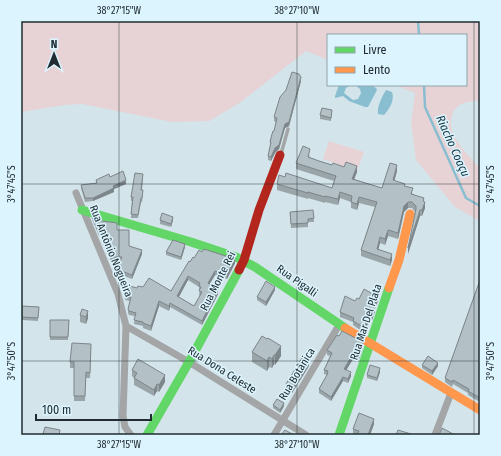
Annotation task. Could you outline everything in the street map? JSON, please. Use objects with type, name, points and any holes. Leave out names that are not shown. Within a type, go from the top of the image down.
[{"type":"street","name":"Rua Monte Rei","points":[[147,435],[189,362],[244,260],[259,210],[280,155]]},
{"type":"street","name":"Rua Antônio Nogueira","points":[[76,193],[118,294],[126,326],[123,416],[126,427],[131,435]]},
{"type":"street","name":"Rua Pigalli","points":[[82,210],[191,242],[244,260],[339,325],[480,410]]},
{"type":"street","name":"Rua Mar Del Plata","points":[[339,435],[399,260],[410,214]]},
{"type":"street","name":"Rua Botânica","points":[[274,435],[339,325]]},
{"type":"street","name":"Rua Dona Celeste","points":[[126,326],[189,362],[306,435]]},
{"type":"street","points":[[435,435],[451,393]]},
{"type":"lane","name":"Rua Monte Rei","points":[[280,155],[288,129]]},
{"type":"shaded area","points":[[21,21],[480,21],[480,100],[459,105],[454,111],[451,123],[454,136],[462,148],[480,167],[480,221],[455,207],[416,160],[411,122],[415,93],[398,86],[467,86],[467,34],[327,34],[327,60],[306,51],[238,104],[209,121],[172,122],[82,104],[65,105],[21,112]]},
{"type":"shaded area","points":[[329,141],[364,152],[357,171],[323,159]]},
{"type":"water","points":[[339,86],[349,86],[346,88],[344,93],[353,100],[358,99],[361,93],[360,89],[356,86],[373,86],[377,90],[368,107],[349,101],[343,96],[335,98]]},
{"type":"water","points":[[386,90],[392,92],[392,102],[384,115],[378,114],[381,99]]},
{"type":"building","points":[[292,72],[299,74],[301,77],[289,122],[285,124],[279,145],[275,148],[271,157],[268,156],[270,142],[277,118],[274,117],[280,97],[286,90]]},
{"type":"building","points":[[322,108],[332,110],[331,118],[320,115]]},
{"type":"building","points":[[303,146],[310,149],[308,157],[332,165],[333,163],[344,167],[346,162],[357,166],[352,179],[382,188],[390,163],[397,165],[393,180],[405,184],[404,186],[413,188],[411,194],[424,198],[423,201],[425,202],[422,210],[420,210],[408,248],[416,209],[416,206],[412,202],[408,202],[404,206],[398,233],[388,230],[385,239],[380,237],[377,249],[392,254],[390,260],[361,250],[377,202],[359,197],[357,204],[351,202],[352,196],[340,192],[338,199],[308,193],[277,184],[279,175],[285,177],[286,173],[332,188],[336,176],[296,163]]},
{"type":"building","points":[[123,171],[126,180],[113,186],[114,188],[93,198],[85,198],[81,185],[97,183],[96,180],[109,174],[110,177]]},
{"type":"building","points":[[135,173],[143,174],[141,190],[143,190],[138,215],[131,214],[133,197],[131,197]]},
{"type":"building","points":[[313,210],[314,218],[308,219],[308,223],[291,224],[290,212]]},
{"type":"building","points":[[162,213],[173,217],[171,224],[160,220]]},
{"type":"building","points":[[92,216],[99,218],[98,220],[117,223],[117,230],[129,230],[129,246],[142,250],[132,275],[116,269],[122,257],[110,257],[110,250],[107,250],[102,233],[99,233]]},
{"type":"building","points":[[173,240],[185,244],[181,257],[166,252]]},
{"type":"building","points":[[204,249],[235,259],[227,275],[215,271],[208,283],[218,289],[202,321],[170,303],[169,306],[159,301],[151,326],[134,320],[136,313],[129,311],[128,309],[131,297],[125,296],[124,294],[126,285],[137,288],[138,286],[143,287],[149,278],[171,291],[189,261],[190,262],[193,257],[194,258],[199,250],[202,252]],"holes":[[[188,276],[200,283],[199,286],[201,287],[199,291],[202,292],[194,306],[177,296]]]},
{"type":"building","points":[[480,280],[480,398],[468,391],[469,389],[453,380],[452,382],[445,378]]},
{"type":"building","points":[[266,281],[275,287],[266,302],[257,297]]},
{"type":"building","points":[[364,289],[378,297],[372,315],[371,314],[363,327],[353,321],[354,318],[340,312],[345,296],[355,301],[357,298],[359,299]]},
{"type":"building","points":[[22,306],[39,307],[38,318],[22,317]]},
{"type":"building","points":[[82,309],[88,311],[86,317],[80,315]]},
{"type":"building","points":[[50,320],[69,320],[68,337],[50,337]]},
{"type":"building","points":[[342,331],[363,342],[358,357],[353,354],[344,369],[351,372],[348,379],[343,377],[331,397],[319,389],[328,373],[328,371],[324,370],[332,353],[327,350],[337,335],[339,336]]},
{"type":"building","points":[[262,336],[281,346],[272,359],[269,357],[267,361],[252,352]]},
{"type":"building","points":[[72,343],[91,344],[90,373],[86,372],[85,396],[74,396],[74,362],[70,362]]},
{"type":"building","points":[[428,356],[438,363],[432,371],[422,365]]},
{"type":"building","points":[[302,358],[309,363],[292,389],[286,384]]},
{"type":"building","points":[[138,359],[165,375],[154,390],[134,378],[137,373],[132,370]]},
{"type":"building","points":[[370,365],[380,368],[377,378],[367,375]]},
{"type":"building","points":[[277,399],[284,403],[280,410],[273,405]]},
{"type":"building","points":[[359,413],[374,419],[368,435],[357,435],[359,431],[353,429]]},
{"type":"building","points":[[45,427],[60,430],[59,435],[43,434]]},
{"type":"building","points":[[442,428],[455,435],[439,435]]},
{"type":"building","points":[[285,430],[294,435],[281,435]]},
{"type":"building","points":[[398,430],[411,434],[396,435]]},
{"type":"waterway","name":"Riacho Coaçu","points":[[418,21],[419,34]]},
{"type":"waterway","name":"Riacho Coaçu","points":[[424,86],[425,107],[466,198],[480,206]]},
{"type":"traffic: fast","points":[[82,210],[191,242],[236,257],[255,267],[345,328]]},
{"type":"traffic: fast","points":[[147,435],[239,270]]},
{"type":"traffic: fast","points":[[339,435],[389,288]]},
{"type":"traffic: slow","points":[[389,288],[399,260],[410,214]]},
{"type":"traffic: slow","points":[[345,328],[480,410]]},
{"type":"traffic: jam","points":[[239,270],[244,260],[259,210],[280,155]]}]
